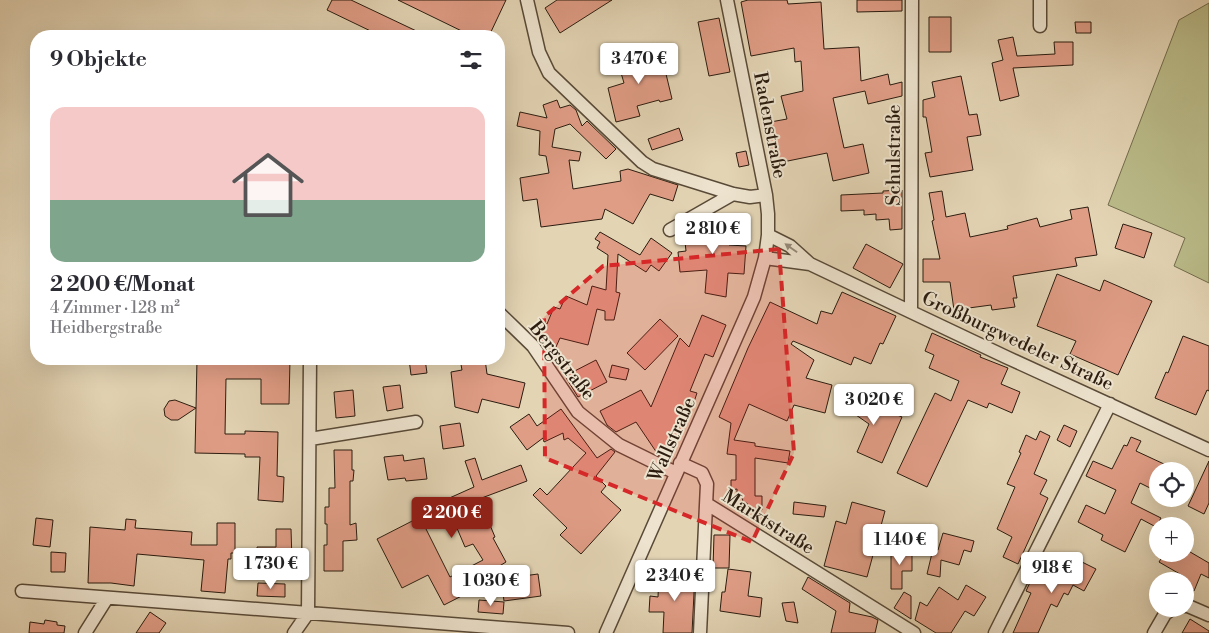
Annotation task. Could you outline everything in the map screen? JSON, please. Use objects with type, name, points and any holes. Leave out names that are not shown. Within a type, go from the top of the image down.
[{"type":"street","points":[[528,0],[539,52],[549,73],[642,162],[653,169],[733,194],[750,197],[766,195]]},
{"type":"street","name":"Radenstraße","points":[[727,0],[766,195],[768,235],[765,258]]},
{"type":"street","name":"Schulstraße","points":[[911,311],[912,0]]},
{"type":"street","points":[[1040,0],[1040,26]]},
{"type":"street","points":[[670,230],[733,194]]},
{"type":"street","name":"Großburgwedeler Straße","points":[[768,235],[790,246],[810,264],[1209,450]]},
{"type":"street","name":"Großburgwedeler Straße","points":[[765,258],[810,264]]},
{"type":"street","name":"Wallstraße","points":[[606,633],[754,297],[765,258]]},
{"type":"street","name":"Bergstraße","points":[[505,318],[532,346],[578,412],[619,445],[678,468],[702,473],[707,484],[707,504]]},
{"type":"street","points":[[294,633],[308,613],[310,365]]},
{"type":"street","points":[[994,633],[1110,404]]},
{"type":"street","points":[[310,440],[416,422]]},
{"type":"street","points":[[700,633],[707,504]]},
{"type":"street","name":"Marktstraße","points":[[707,504],[914,633]]},
{"type":"street","points":[[22,591],[308,613],[449,629],[568,633]]},
{"type":"street","points":[[85,633],[107,598]]},
{"type":"street","points":[[1194,609],[1209,615]]},
{"type":"street","points":[[1154,633],[1163,617]]},
{"type":"highlighted area","points":[[779,249],[794,453],[752,542],[545,458],[544,317],[603,266]]},
{"type":"green space","points":[[1209,3],[1209,283],[1174,266],[1185,238],[1108,205],[1179,20]]},
{"type":"building","points":[[332,0],[351,0],[414,30],[369,30],[327,10]]},
{"type":"building","points":[[398,0],[506,0],[492,30],[460,30]]},
{"type":"building","points":[[557,0],[612,0],[560,33],[545,8]]},
{"type":"building","points":[[748,0],[787,0],[788,4],[821,2],[824,49],[859,47],[861,81],[888,74],[890,85],[902,82],[902,96],[868,104],[865,91],[833,98],[844,148],[863,144],[869,173],[833,181],[827,153],[773,164],[765,123],[787,119],[781,96],[803,91],[801,61],[795,62],[794,48],[751,56],[741,2]]},
{"type":"building","points":[[857,0],[902,0],[902,11],[857,12]]},
{"type":"building","points":[[929,17],[951,17],[951,52],[929,52]]},
{"type":"building","points":[[719,18],[730,72],[709,76],[698,22]]},
{"type":"building","points":[[1075,22],[1091,22],[1091,33],[1076,33]]},
{"type":"building","points":[[1013,37],[1017,56],[1055,54],[1054,42],[1073,42],[1073,65],[1013,68],[1019,96],[1000,101],[992,63],[1003,60],[998,40]]},
{"type":"building","points":[[630,52],[632,60],[661,53],[672,99],[660,102],[659,100],[637,106],[640,116],[616,122],[608,88],[624,83],[616,56]]},
{"type":"building","points":[[961,76],[969,115],[977,114],[981,135],[967,137],[973,170],[930,177],[925,153],[932,152],[926,117],[923,117],[923,100],[935,97],[932,82]]},
{"type":"building","points":[[557,100],[560,108],[570,105],[576,110],[582,126],[587,121],[616,149],[606,159],[570,124],[555,129],[552,147],[581,152],[579,161],[569,160],[573,189],[621,181],[620,171],[628,169],[678,185],[673,201],[650,194],[633,224],[605,209],[602,219],[541,227],[537,199],[523,201],[520,178],[549,173],[546,156],[539,155],[540,131],[517,126],[520,112],[547,118],[543,105]]},
{"type":"building","points":[[679,128],[683,140],[652,150],[648,139]]},
{"type":"building","points":[[746,151],[749,165],[739,167],[736,153]]},
{"type":"building","points":[[902,190],[902,229],[890,230],[889,219],[876,220],[876,214],[864,215],[864,210],[841,211],[841,195]]},
{"type":"building","points":[[942,191],[946,217],[965,213],[970,237],[1008,229],[1007,226],[1037,218],[1040,227],[1072,219],[1070,210],[1088,207],[1097,255],[1075,258],[1077,266],[1013,276],[1017,298],[1013,298],[1015,307],[992,310],[991,305],[954,310],[950,282],[923,282],[923,259],[940,259],[932,221],[934,220],[929,193]]},
{"type":"building","points":[[709,217],[731,218],[729,245],[746,246],[744,274],[728,273],[726,297],[705,293],[707,270],[680,272],[678,252],[686,251],[684,233],[705,233],[705,219]]},
{"type":"building","points":[[1123,224],[1152,233],[1144,258],[1115,248]]},
{"type":"building","points":[[600,232],[640,255],[651,238],[672,253],[659,271],[651,265],[646,272],[618,254],[616,292],[620,293],[614,320],[605,320],[605,311],[597,309],[588,345],[560,338],[556,347],[540,341],[543,334],[537,332],[542,322],[547,324],[554,307],[560,309],[566,296],[587,305],[592,286],[606,290],[608,255],[597,248],[600,242],[595,239]]},
{"type":"building","points":[[866,244],[903,264],[890,288],[853,268]]},
{"type":"building","points":[[1057,274],[1100,291],[1104,280],[1152,301],[1118,375],[1070,354],[1076,341],[1037,326]]},
{"type":"building","points":[[842,292],[896,316],[883,344],[880,343],[871,364],[854,357],[851,365],[793,341],[791,344],[814,360],[806,378],[832,385],[825,413],[794,405],[787,421],[749,404],[734,440],[755,443],[755,446],[790,451],[788,463],[755,458],[755,496],[762,496],[762,510],[747,508],[747,503],[743,504],[742,495],[737,495],[737,489],[731,490],[731,480],[736,480],[736,455],[727,454],[731,423],[719,417],[748,348],[770,302],[817,324],[821,311],[832,314]]},
{"type":"building","points":[[702,315],[726,325],[713,357],[705,354],[690,391],[697,393],[692,408],[671,454],[665,452],[659,456],[636,422],[616,432],[607,425],[600,411],[641,390],[651,407],[680,338],[689,347]]},
{"type":"building","points":[[660,319],[678,336],[645,370],[627,353]]},
{"type":"building","points":[[932,333],[981,355],[980,357],[1008,368],[1001,384],[1020,392],[1012,413],[989,403],[987,408],[968,400],[927,487],[897,473],[935,393],[951,401],[959,381],[929,368],[934,355],[925,351]]},
{"type":"building","points":[[1183,336],[1209,346],[1209,391],[1207,390],[1196,415],[1155,398],[1166,372],[1168,373]]},
{"type":"building","points":[[596,360],[607,382],[578,397],[565,376]]},
{"type":"building","points":[[197,365],[290,365],[289,404],[261,404],[261,379],[226,379],[225,434],[245,434],[245,431],[278,432],[277,476],[284,477],[283,502],[258,500],[260,457],[245,457],[245,454],[195,453]]},
{"type":"building","points":[[410,365],[426,365],[427,373],[411,375]]},
{"type":"building","points":[[461,365],[486,365],[487,374],[525,383],[519,408],[482,399],[478,413],[455,407],[451,372],[462,370]]},
{"type":"building","points":[[612,365],[629,369],[626,380],[609,377]]},
{"type":"building","points":[[400,385],[403,408],[387,411],[383,387]]},
{"type":"building","points":[[353,390],[355,416],[336,418],[334,392]]},
{"type":"building","points":[[854,390],[878,407],[902,417],[882,463],[857,452],[869,424],[843,406]]},
{"type":"building","points":[[175,400],[196,408],[178,420],[171,420],[165,416],[164,409],[169,401]]},
{"type":"building","points":[[561,409],[597,458],[611,449],[615,452],[596,476],[606,486],[601,492],[621,510],[581,554],[560,535],[567,528],[533,495],[540,488],[547,495],[586,453],[568,438],[564,440],[563,433],[544,442],[543,438],[527,450],[510,427],[529,414],[537,426]]},
{"type":"building","points":[[460,423],[464,446],[443,449],[440,426]]},
{"type":"building","points":[[1064,425],[1077,431],[1070,447],[1057,440]]},
{"type":"building","points":[[1040,431],[1050,436],[1034,474],[1047,480],[1040,494],[1048,498],[1018,564],[1003,557],[1012,537],[997,529],[1015,487],[1007,484],[1021,453],[1019,452],[1026,435],[1036,440]]},
{"type":"building","points":[[1131,437],[1141,441],[1136,451],[1160,462],[1149,462],[1149,488],[1140,483],[1131,503],[1159,517],[1149,517],[1149,523],[1141,519],[1125,552],[1101,540],[1103,535],[1078,522],[1086,505],[1105,514],[1116,490],[1086,476],[1093,461],[1112,469],[1124,445],[1127,446]]},
{"type":"building","points":[[334,450],[352,450],[352,470],[354,470],[353,481],[350,481],[350,525],[356,523],[357,540],[343,541],[343,571],[324,571],[324,545],[327,545],[325,507],[329,507],[329,488],[335,488]]},
{"type":"building","points":[[403,455],[404,461],[424,458],[427,479],[406,481],[405,478],[388,480],[384,457]]},
{"type":"building","points":[[475,458],[482,480],[521,465],[527,481],[479,499],[495,537],[493,538],[506,562],[470,584],[486,581],[487,583],[444,605],[428,575],[402,588],[377,539],[420,517],[450,577],[483,560],[473,544],[465,547],[445,500],[474,487],[465,461]]},
{"type":"building","points":[[1209,461],[1209,503],[1204,514],[1190,507],[1194,507],[1194,493]]},
{"type":"building","points":[[794,502],[826,506],[824,517],[793,514]]},
{"type":"building","points":[[852,502],[885,511],[867,577],[824,566],[836,521],[846,524]]},
{"type":"building","points":[[36,518],[53,520],[50,547],[33,545]]},
{"type":"building","points":[[126,519],[136,520],[135,528],[192,532],[191,545],[217,545],[217,523],[235,523],[235,553],[231,553],[231,559],[228,559],[225,593],[201,591],[204,560],[137,554],[134,586],[88,583],[90,527],[125,530]]},
{"type":"building","points":[[276,529],[291,529],[292,561],[258,562],[257,547],[276,547]]},
{"type":"building","points":[[943,533],[974,541],[971,552],[964,550],[959,565],[941,560],[940,577],[927,574],[933,549],[938,550]]},
{"type":"building","points":[[714,535],[730,535],[729,568],[713,568]]},
{"type":"building","points":[[891,549],[912,549],[912,571],[902,571],[902,589],[891,589]]},
{"type":"building","points":[[51,552],[66,553],[65,572],[51,572]]},
{"type":"building","points":[[1194,554],[1209,563],[1209,578],[1201,574],[1194,591],[1194,572],[1176,572],[1159,562],[1194,562]]},
{"type":"building","points":[[1068,555],[1096,569],[1084,591],[1073,585],[1068,595],[1064,593],[1057,607],[1051,604],[1038,633],[1013,633],[1031,593],[1026,591],[1033,576],[1052,586]]},
{"type":"building","points":[[728,569],[751,572],[748,596],[762,598],[760,617],[720,611],[722,592],[725,592]]},
{"type":"building","points":[[659,573],[695,574],[692,633],[663,633],[664,612],[649,612],[650,596],[658,597]]},
{"type":"building","points":[[538,574],[541,596],[504,601],[501,579]]},
{"type":"building","points":[[808,577],[850,603],[849,612],[878,620],[875,633],[831,633],[836,611],[802,589]]},
{"type":"building","points":[[258,583],[285,584],[285,597],[257,596]]},
{"type":"building","points":[[966,585],[986,597],[974,616],[965,611],[951,633],[936,633],[915,620],[920,602],[927,606],[939,587],[958,600]]},
{"type":"building","points":[[904,592],[911,596],[911,619],[894,608]]},
{"type":"building","points":[[479,600],[504,602],[503,614],[478,612]]},
{"type":"building","points":[[794,602],[798,623],[786,621],[782,603]]},
{"type":"building","points":[[150,612],[166,623],[159,633],[136,633]]},
{"type":"building","points":[[1190,619],[1209,631],[1209,633],[1182,633]]},
{"type":"building","points":[[45,620],[57,622],[57,625],[65,626],[64,633],[29,633],[30,622],[44,624]]}]
